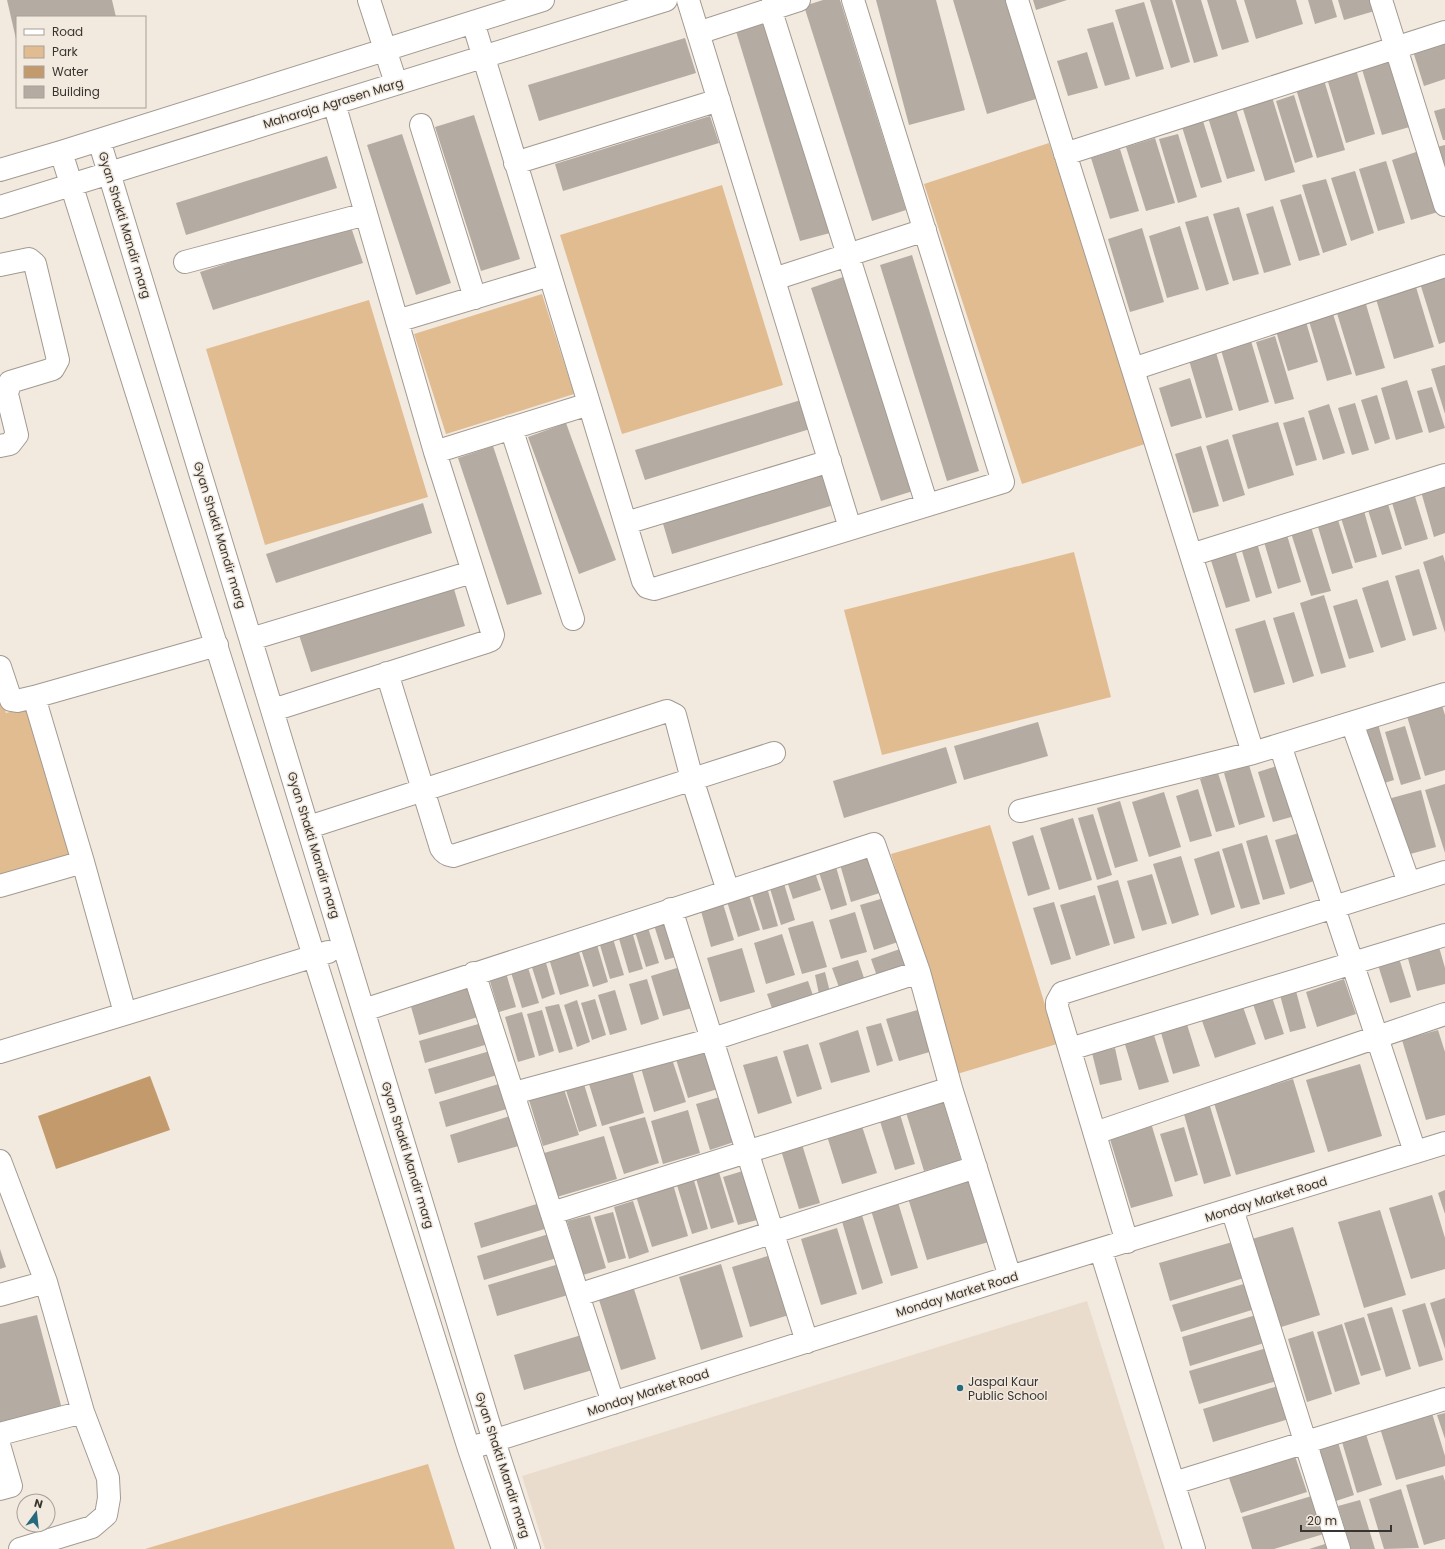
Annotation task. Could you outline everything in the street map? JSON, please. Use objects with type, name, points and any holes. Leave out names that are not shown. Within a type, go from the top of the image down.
[{"type":"street","points":[[368,0],[396,83]]},
{"type":"street","points":[[0,170],[543,0]]},
{"type":"street","name":"Maharaja Agrasen Marg","points":[[0,207],[666,0]]},
{"type":"street","points":[[688,0],[850,528]]},
{"type":"street","points":[[698,33],[770,8],[799,0]]},
{"type":"street","points":[[473,22],[482,57],[643,581],[647,587],[654,589],[1003,482],[853,0]]},
{"type":"street","points":[[1017,0],[1253,753]]},
{"type":"street","points":[[1381,0],[1445,205]]},
{"type":"street","points":[[770,8],[926,505]]},
{"type":"street","points":[[1065,154],[1445,32]]},
{"type":"street","points":[[515,163],[719,100]]},
{"type":"street","points":[[273,710],[491,640],[493,631],[472,572],[435,452],[334,103]]},
{"type":"street","points":[[421,125],[475,298]]},
{"type":"street","name":"Gyan Shakti Mandir marg","points":[[99,140],[309,827],[494,1441],[529,1549]]},
{"type":"street","points":[[61,152],[469,1449],[503,1549]]},
{"type":"street","points":[[185,262],[366,214]]},
{"type":"street","points":[[774,279],[925,230]]},
{"type":"street","points":[[0,265],[29,258],[35,264],[58,360],[53,369],[10,382],[7,394],[17,435],[10,444],[0,446]]},
{"type":"street","points":[[1133,369],[1445,266]]},
{"type":"street","points":[[397,321],[550,275]]},
{"type":"street","points":[[435,452],[589,404]]},
{"type":"street","points":[[511,428],[572,619]]},
{"type":"street","points":[[626,523],[830,461]]},
{"type":"street","points":[[1191,555],[1445,475]]},
{"type":"street","points":[[251,638],[472,572]]},
{"type":"street","points":[[0,667],[11,700],[18,701],[34,698],[217,645]]},
{"type":"street","points":[[387,673],[441,848],[443,852],[453,856],[774,753]]},
{"type":"street","points":[[1020,811],[1253,753],[1445,694]]},
{"type":"street","points":[[34,698],[83,862],[125,1013]]},
{"type":"street","points":[[309,827],[667,711],[674,715],[692,779],[728,891]]},
{"type":"street","points":[[1352,723],[1409,883]]},
{"type":"street","points":[[1280,745],[1415,1152]]},
{"type":"street","points":[[364,1010],[874,844],[919,972],[951,1088],[1010,1277]]},
{"type":"street","points":[[0,886],[83,862]]},
{"type":"street","points":[[1127,1242],[1057,1007],[1057,1002],[1062,994],[1445,872]]},
{"type":"street","points":[[671,909],[807,1342]]},
{"type":"street","points":[[1070,1049],[1445,935]]},
{"type":"street","points":[[0,1052],[345,947]]},
{"type":"street","points":[[514,1093],[713,1039],[919,972]]},
{"type":"street","points":[[474,973],[613,1403]]},
{"type":"street","points":[[1095,1133],[1376,1036],[1445,1014]]},
{"type":"street","points":[[552,1213],[951,1088]]},
{"type":"street","name":"Monday Market Road","points":[[469,1449],[1010,1277],[1101,1251],[1445,1143]]},
{"type":"street","points":[[0,1161],[46,1282],[83,1412],[108,1478],[109,1498],[106,1515],[92,1527],[20,1549]]},
{"type":"street","points":[[578,1295],[976,1167]]},
{"type":"street","points":[[1232,1209],[1339,1549]]},
{"type":"street","points":[[1101,1251],[1194,1549]]},
{"type":"street","points":[[0,1295],[46,1282]]},
{"type":"street","points":[[1174,1483],[1445,1399]]},
{"type":"street","points":[[0,1434],[83,1412]]},
{"type":"street","points":[[0,1448],[11,1486],[0,1489]]},
{"type":"shaded area","name":"Jaspal Kaur Public School","points":[[1087,1301],[1165,1549],[545,1549],[522,1476]]},
{"type":"green space","points":[[1049,143],[1148,443],[1022,484],[924,184]]},
{"type":"green space","points":[[722,185],[783,385],[622,434],[560,235]]},
{"type":"green space","points":[[542,294],[574,394],[446,434],[414,334]]},
{"type":"green space","points":[[369,300],[428,497],[265,545],[206,349]]},
{"type":"green space","points":[[1074,552],[1111,697],[882,755],[844,610]]},
{"type":"green space","points":[[0,695],[6,713],[27,707],[71,854],[0,875]]},
{"type":"green space","points":[[990,825],[1057,1044],[957,1074],[891,854]]},
{"type":"green space","points":[[428,1464],[455,1549],[145,1549]]},
{"type":"water","points":[[150,1076],[170,1130],[56,1169],[38,1116]]},
{"type":"building","points":[[7,0],[112,0],[116,16],[16,16],[16,39]]},
{"type":"building","points":[[823,0],[840,0],[906,210],[872,221],[804,6]]},
{"type":"building","points":[[876,0],[936,0],[965,110],[909,125]]},
{"type":"building","points":[[953,0],[1006,0],[1036,99],[987,114]]},
{"type":"building","points":[[1033,0],[1067,0],[1036,10]]},
{"type":"building","points":[[1150,0],[1172,0],[1190,62],[1171,68]]},
{"type":"building","points":[[1175,0],[1201,0],[1218,56],[1194,63]]},
{"type":"building","points":[[1207,0],[1236,0],[1249,42],[1222,50]]},
{"type":"building","points":[[1244,0],[1296,0],[1303,24],[1256,39]]},
{"type":"building","points":[[1308,0],[1332,0],[1337,17],[1315,24]]},
{"type":"building","points":[[1338,0],[1375,0],[1378,10],[1344,20]]},
{"type":"building","points":[[1144,2],[1164,69],[1136,77],[1115,10]]},
{"type":"building","points":[[766,19],[830,233],[800,241],[735,28]]},
{"type":"building","points":[[1113,22],[1130,79],[1105,86],[1087,29]]},
{"type":"building","points":[[685,38],[696,73],[539,121],[528,85]]},
{"type":"building","points":[[1445,39],[1445,79],[1424,86],[1412,48]]},
{"type":"building","points":[[1087,52],[1098,88],[1068,96],[1057,61]]},
{"type":"building","points":[[1392,57],[1413,126],[1382,135],[1361,66]]},
{"type":"building","points":[[1355,66],[1375,134],[1346,143],[1326,75]]},
{"type":"building","points":[[1324,80],[1345,150],[1317,158],[1296,89]]},
{"type":"building","points":[[1294,95],[1313,157],[1295,163],[1276,101]]},
{"type":"building","points":[[1272,97],[1295,172],[1265,181],[1242,106]]},
{"type":"building","points":[[1234,103],[1255,171],[1227,179],[1206,111]]},
{"type":"building","points":[[1445,108],[1445,140],[1443,140],[1434,111]]},
{"type":"building","points":[[474,115],[520,259],[481,271],[435,127]]},
{"type":"building","points":[[710,116],[719,143],[563,191],[555,164]]},
{"type":"building","points":[[1203,121],[1222,182],[1201,188],[1182,127]]},
{"type":"building","points":[[402,134],[451,283],[416,295],[367,145]]},
{"type":"building","points":[[1178,134],[1197,197],[1178,203],[1159,139]]},
{"type":"building","points":[[1155,138],[1175,203],[1146,211],[1126,147]]},
{"type":"building","points":[[1445,145],[1445,172],[1437,147]]},
{"type":"building","points":[[1120,149],[1139,211],[1110,219],[1091,158]]},
{"type":"building","points":[[1419,151],[1438,212],[1411,220],[1392,160]]},
{"type":"building","points":[[327,156],[337,188],[186,235],[176,203]]},
{"type":"building","points":[[1386,161],[1405,223],[1378,231],[1359,169]]},
{"type":"building","points":[[1355,171],[1374,233],[1351,241],[1331,178]]},
{"type":"building","points":[[1326,179],[1347,245],[1323,253],[1302,185]]},
{"type":"building","points":[[1301,194],[1320,255],[1299,261],[1280,200]]},
{"type":"building","points":[[1273,206],[1291,265],[1264,273],[1246,214]]},
{"type":"building","points":[[1239,207],[1259,274],[1233,281],[1213,214]]},
{"type":"building","points":[[1208,216],[1229,284],[1206,291],[1185,222]]},
{"type":"building","points":[[350,224],[363,263],[213,310],[200,272]]},
{"type":"building","points":[[1180,226],[1199,289],[1167,298],[1149,236]]},
{"type":"building","points":[[1142,228],[1164,302],[1130,312],[1108,239]]},
{"type":"building","points":[[912,255],[979,471],[947,481],[880,265]]},
{"type":"building","points":[[1445,272],[1445,342],[1439,344],[1419,280]]},
{"type":"building","points":[[843,277],[913,491],[881,501],[811,288]]},
{"type":"building","points":[[1416,287],[1434,347],[1394,359],[1376,299]]},
{"type":"building","points":[[1365,301],[1385,368],[1356,376],[1336,310]]},
{"type":"building","points":[[1333,314],[1352,374],[1327,381],[1309,321]]},
{"type":"building","points":[[1306,322],[1318,362],[1288,371],[1276,331]]},
{"type":"building","points":[[1275,336],[1294,399],[1275,404],[1256,342]]},
{"type":"building","points":[[1251,341],[1269,402],[1239,411],[1221,350]]},
{"type":"building","points":[[1215,349],[1233,410],[1206,418],[1188,357]]},
{"type":"building","points":[[1445,365],[1445,414],[1431,369]]},
{"type":"building","points":[[1190,378],[1202,418],[1171,427],[1159,388]]},
{"type":"building","points":[[1407,380],[1423,432],[1396,440],[1381,388]]},
{"type":"building","points":[[1432,387],[1445,428],[1429,433],[1417,391]]},
{"type":"building","points":[[1377,395],[1390,439],[1375,444],[1361,400]]},
{"type":"building","points":[[801,400],[810,429],[645,480],[635,450]]},
{"type":"building","points":[[1355,403],[1369,450],[1352,455],[1338,408]]},
{"type":"building","points":[[1329,404],[1345,453],[1323,460],[1308,411]]},
{"type":"building","points":[[1304,417],[1317,460],[1296,466],[1283,423]]},
{"type":"building","points":[[1278,422],[1294,475],[1248,489],[1232,435]]},
{"type":"building","points":[[566,423],[616,560],[579,574],[528,437]]},
{"type":"building","points":[[1228,439],[1245,495],[1223,502],[1206,446]]},
{"type":"building","points":[[493,446],[542,594],[507,605],[458,458]]},
{"type":"building","points":[[1201,446],[1219,506],[1193,513],[1175,454]]},
{"type":"building","points":[[826,468],[837,504],[672,554],[661,517]]},
{"type":"building","points":[[1445,481],[1445,533],[1434,537],[1420,488]]},
{"type":"building","points":[[1413,490],[1428,539],[1405,546],[1390,496]]},
{"type":"building","points":[[423,503],[432,533],[276,583],[266,554]]},
{"type":"building","points":[[1388,504],[1402,549],[1382,555],[1368,510]]},
{"type":"building","points":[[1364,511],[1377,557],[1355,563],[1341,518]]},
{"type":"building","points":[[1338,520],[1353,568],[1332,574],[1318,527]]},
{"type":"building","points":[[1311,527],[1331,591],[1311,596],[1291,533]]},
{"type":"building","points":[[1287,535],[1301,582],[1278,589],[1264,542]]},
{"type":"building","points":[[1257,543],[1272,593],[1256,598],[1241,548]]},
{"type":"building","points":[[1234,547],[1250,601],[1226,608],[1209,554]]},
{"type":"building","points":[[1443,555],[1445,562],[1445,633],[1423,562]]},
{"type":"building","points":[[1419,569],[1437,629],[1413,636],[1395,576]]},
{"type":"building","points":[[1388,580],[1406,640],[1381,648],[1362,588]]},
{"type":"building","points":[[454,589],[465,626],[311,672],[299,635]]},
{"type":"building","points":[[1324,595],[1346,667],[1321,674],[1300,603]]},
{"type":"building","points":[[1357,599],[1374,652],[1349,659],[1333,606]]},
{"type":"building","points":[[1294,612],[1314,676],[1293,683],[1273,618]]},
{"type":"building","points":[[1265,620],[1285,684],[1254,693],[1235,629]]},
{"type":"building","points":[[1441,702],[1445,715],[1445,770],[1425,776],[1406,713]]},
{"type":"building","points":[[1038,722],[1048,756],[964,780],[954,746]]},
{"type":"building","points":[[1378,724],[1394,780],[1378,785],[1362,728]]},
{"type":"building","points":[[1405,726],[1421,779],[1401,785],[1385,732]]},
{"type":"building","points":[[946,747],[957,783],[844,818],[833,781]]},
{"type":"building","points":[[1249,765],[1265,817],[1239,825],[1224,773]]},
{"type":"building","points":[[1280,765],[1295,816],[1273,822],[1258,772]]},
{"type":"building","points":[[1218,773],[1235,827],[1216,832],[1200,779]]},
{"type":"building","points":[[1445,784],[1445,853],[1425,790]]},
{"type":"building","points":[[1198,789],[1212,836],[1190,842],[1176,796]]},
{"type":"building","points":[[1421,790],[1436,847],[1403,856],[1388,799]]},
{"type":"building","points":[[1164,792],[1181,847],[1149,857],[1132,802]]},
{"type":"building","points":[[1120,801],[1138,861],[1115,868],[1097,808]]},
{"type":"building","points":[[1093,814],[1112,875],[1097,880],[1078,818]]},
{"type":"building","points":[[1073,818],[1092,880],[1059,890],[1040,828]]},
{"type":"building","points":[[1299,833],[1314,881],[1290,889],[1275,840]]},
{"type":"building","points":[[1033,835],[1050,889],[1028,896],[1012,842]]},
{"type":"building","points":[[1267,835],[1285,894],[1263,900],[1246,841]]},
{"type":"building","points":[[1242,843],[1260,904],[1241,909],[1222,849]]},
{"type":"building","points":[[870,851],[883,892],[851,902],[839,861]]},
{"type":"building","points":[[1219,851],[1235,907],[1211,915],[1194,859]]},
{"type":"building","points":[[1181,856],[1199,915],[1172,924],[1153,864]]},
{"type":"building","points":[[834,860],[847,905],[831,910],[817,866]]},
{"type":"building","points":[[813,867],[821,890],[793,899],[785,875]]},
{"type":"building","points":[[1152,874],[1167,924],[1142,931],[1127,881]]},
{"type":"building","points":[[782,877],[795,920],[781,925],[768,882]]},
{"type":"building","points":[[1118,880],[1135,938],[1114,944],[1097,886]]},
{"type":"building","points":[[766,884],[778,926],[763,930],[750,889]]},
{"type":"building","points":[[747,889],[760,930],[738,937],[725,895]]},
{"type":"building","points":[[1095,895],[1110,945],[1076,956],[1060,905]]},
{"type":"building","points":[[721,897],[734,940],[711,947],[699,904]]},
{"type":"building","points":[[884,898],[898,942],[874,950],[860,905]]},
{"type":"building","points":[[1054,902],[1071,959],[1051,965],[1033,908]]},
{"type":"building","points":[[855,912],[867,952],[841,959],[829,920]]},
{"type":"building","points":[[670,920],[680,956],[665,960],[654,925]]},
{"type":"building","points":[[646,921],[659,963],[646,967],[633,925]]},
{"type":"building","points":[[813,921],[827,967],[802,974],[788,928]]},
{"type":"building","points":[[631,928],[643,969],[629,973],[617,932]]},
{"type":"building","points":[[611,932],[624,975],[610,979],[597,935]]},
{"type":"building","points":[[782,934],[795,975],[766,984],[754,943]]},
{"type":"building","points":[[595,938],[608,982],[593,987],[579,943]]},
{"type":"building","points":[[576,942],[589,986],[560,995],[547,952]]},
{"type":"building","points":[[1439,947],[1445,968],[1445,984],[1417,991],[1407,955]]},
{"type":"building","points":[[742,948],[755,992],[720,1002],[707,958]]},
{"type":"building","points":[[900,949],[908,970],[878,979],[871,959]]},
{"type":"building","points":[[544,956],[555,994],[542,999],[530,961]]},
{"type":"building","points":[[1399,958],[1411,997],[1390,1003],[1378,965]]},
{"type":"building","points":[[858,960],[865,981],[840,990],[832,968]]},
{"type":"building","points":[[526,961],[539,1003],[522,1008],[509,966]]},
{"type":"building","points":[[504,966],[516,1007],[499,1012],[487,971]]},
{"type":"building","points":[[680,967],[692,1008],[663,1016],[651,976]]},
{"type":"building","points":[[825,972],[831,996],[820,999],[815,975]]},
{"type":"building","points":[[647,979],[659,1019],[641,1025],[629,984]]},
{"type":"building","points":[[1344,979],[1356,1014],[1317,1027],[1306,992]]},
{"type":"building","points":[[808,981],[815,1001],[774,1014],[767,994]]},
{"type":"building","points":[[471,984],[481,1016],[419,1035],[410,1003]]},
{"type":"building","points":[[615,990],[627,1030],[610,1035],[598,995]]},
{"type":"building","points":[[1296,991],[1306,1028],[1290,1032],[1280,995]]},
{"type":"building","points":[[1272,997],[1284,1034],[1265,1040],[1253,1004]]},
{"type":"building","points":[[595,999],[606,1035],[592,1040],[581,1003]]},
{"type":"building","points":[[577,1000],[590,1042],[577,1047],[564,1005]]},
{"type":"building","points":[[559,1004],[573,1049],[559,1053],[545,1007]]},
{"type":"building","points":[[1242,1004],[1256,1044],[1215,1058],[1201,1018]]},
{"type":"building","points":[[921,1009],[933,1051],[899,1061],[886,1019]]},
{"type":"building","points":[[542,1010],[554,1051],[539,1056],[527,1014]]},
{"type":"building","points":[[522,1012],[535,1057],[518,1062],[505,1017]]},
{"type":"building","points":[[1185,1018],[1200,1066],[1173,1074],[1159,1026]]},
{"type":"building","points":[[482,1023],[488,1044],[425,1063],[419,1041]]},
{"type":"building","points":[[881,1023],[893,1061],[877,1066],[866,1027]]},
{"type":"building","points":[[1152,1029],[1169,1082],[1139,1090],[1123,1038]]},
{"type":"building","points":[[858,1030],[870,1072],[831,1083],[819,1043]]},
{"type":"building","points":[[1438,1030],[1445,1052],[1445,1115],[1426,1120],[1402,1040]]},
{"type":"building","points":[[808,1044],[822,1089],[797,1097],[783,1051]]},
{"type":"building","points":[[708,1046],[721,1088],[688,1098],[675,1056]]},
{"type":"building","points":[[1115,1048],[1122,1080],[1100,1085],[1092,1053]]},
{"type":"building","points":[[490,1051],[497,1075],[435,1094],[428,1069]]},
{"type":"building","points":[[777,1056],[792,1103],[758,1114],[743,1065]]},
{"type":"building","points":[[672,1059],[686,1102],[654,1112],[641,1068]]},
{"type":"building","points":[[1360,1064],[1382,1136],[1328,1152],[1306,1080]]},
{"type":"building","points":[[632,1071],[644,1113],[602,1126],[589,1084]]},
{"type":"building","points":[[1293,1079],[1315,1152],[1236,1175],[1214,1103]]},
{"type":"building","points":[[583,1081],[597,1126],[579,1132],[565,1087]]},
{"type":"building","points":[[502,1083],[510,1108],[446,1127],[439,1102]]},
{"type":"building","points":[[564,1089],[579,1135],[543,1146],[529,1100]]},
{"type":"building","points":[[723,1096],[737,1141],[710,1150],[696,1104]]},
{"type":"building","points":[[942,1097],[961,1160],[924,1171],[905,1109]]},
{"type":"building","points":[[1209,1103],[1231,1176],[1204,1184],[1183,1111]]},
{"type":"building","points":[[688,1110],[700,1153],[663,1164],[651,1121]]},
{"type":"building","points":[[899,1111],[915,1164],[895,1170],[879,1118]]},
{"type":"building","points":[[513,1115],[522,1145],[458,1163],[450,1135]]},
{"type":"building","points":[[645,1117],[659,1163],[624,1174],[609,1127]]},
{"type":"building","points":[[1151,1123],[1173,1196],[1131,1208],[1109,1136]]},
{"type":"building","points":[[862,1126],[877,1173],[842,1184],[827,1136]]},
{"type":"building","points":[[1184,1127],[1198,1175],[1175,1182],[1160,1134]]},
{"type":"building","points":[[604,1136],[617,1179],[557,1197],[544,1153]]},
{"type":"building","points":[[801,1141],[820,1203],[799,1209],[780,1147]]},
{"type":"building","points":[[718,1169],[734,1222],[711,1229],[695,1175]]},
{"type":"building","points":[[746,1170],[761,1219],[738,1225],[723,1177]]},
{"type":"building","points":[[693,1177],[708,1229],[692,1234],[676,1182]]},
{"type":"building","points":[[973,1178],[992,1241],[927,1260],[908,1198]]},
{"type":"building","points":[[673,1184],[688,1236],[652,1247],[636,1196]]},
{"type":"building","points":[[1445,1190],[1445,1214],[1438,1193]]},
{"type":"building","points":[[1432,1195],[1445,1238],[1445,1269],[1411,1279],[1389,1208]]},
{"type":"building","points":[[897,1199],[918,1268],[891,1276],[870,1207]]},
{"type":"building","points":[[633,1201],[649,1252],[629,1259],[614,1207]]},
{"type":"building","points":[[540,1203],[548,1228],[481,1248],[474,1223]]},
{"type":"building","points":[[1380,1210],[1406,1295],[1364,1308],[1338,1222]]},
{"type":"building","points":[[613,1212],[626,1258],[608,1263],[594,1217]]},
{"type":"building","points":[[861,1212],[883,1283],[862,1290],[841,1218]]},
{"type":"building","points":[[590,1215],[606,1268],[583,1275],[567,1221]]},
{"type":"building","points":[[1293,1227],[1320,1315],[1278,1328],[1252,1239]]},
{"type":"building","points":[[837,1228],[857,1294],[821,1305],[801,1239]]},
{"type":"building","points":[[552,1233],[560,1257],[484,1280],[477,1256]]},
{"type":"building","points":[[1236,1241],[1247,1277],[1170,1301],[1159,1263]]},
{"type":"building","points":[[0,1249],[6,1267],[0,1269]]},
{"type":"building","points":[[771,1255],[789,1315],[750,1327],[732,1267]]},
{"type":"building","points":[[559,1264],[568,1295],[497,1316],[488,1285]]},
{"type":"building","points":[[721,1264],[743,1337],[701,1350],[679,1277]]},
{"type":"building","points":[[1247,1283],[1255,1309],[1181,1332],[1172,1305]]},
{"type":"building","points":[[634,1289],[656,1359],[621,1370],[599,1300]]},
{"type":"building","points":[[1445,1298],[1445,1349],[1430,1303]]},
{"type":"building","points":[[1425,1303],[1443,1360],[1419,1367],[1402,1310]]},
{"type":"building","points":[[1392,1307],[1411,1369],[1386,1377],[1367,1314]]},
{"type":"building","points":[[37,1315],[62,1409],[0,1424],[0,1324]]},
{"type":"building","points":[[1256,1315],[1264,1343],[1190,1366],[1182,1337]]},
{"type":"building","points":[[1364,1317],[1381,1370],[1361,1376],[1344,1323]]},
{"type":"building","points":[[1342,1324],[1360,1384],[1335,1392],[1317,1332]]},
{"type":"building","points":[[1313,1331],[1332,1394],[1307,1402],[1288,1339]]},
{"type":"building","points":[[585,1334],[596,1369],[524,1390],[514,1355]]},
{"type":"building","points":[[1270,1347],[1280,1380],[1199,1404],[1189,1371]]},
{"type":"building","points":[[1281,1385],[1292,1418],[1213,1442],[1203,1409]]},
{"type":"building","points":[[1431,1410],[1445,1456],[1445,1466],[1396,1480],[1379,1425]]},
{"type":"building","points":[[1445,1413],[1445,1439],[1437,1415]]},
{"type":"building","points":[[1364,1428],[1382,1485],[1357,1493],[1340,1435]]},
{"type":"building","points":[[1337,1439],[1354,1495],[1336,1501],[1318,1445]]},
{"type":"building","points":[[1295,1456],[1307,1492],[1241,1513],[1229,1478]]},
{"type":"building","points":[[1443,1475],[1445,1481],[1445,1539],[1424,1545],[1406,1485]]},
{"type":"building","points":[[1401,1489],[1419,1548],[1384,1549],[1369,1499]]},
{"type":"building","points":[[1315,1495],[1327,1533],[1274,1549],[1252,1549],[1242,1517]]},
{"type":"building","points":[[1360,1500],[1375,1549],[1351,1549],[1338,1506]]},
{"type":"building","points":[[1325,1544],[1327,1549],[1309,1549]]},
{"type":"place","name":"Jaspal Kaur Public School","points":[[960,1388]]}]
